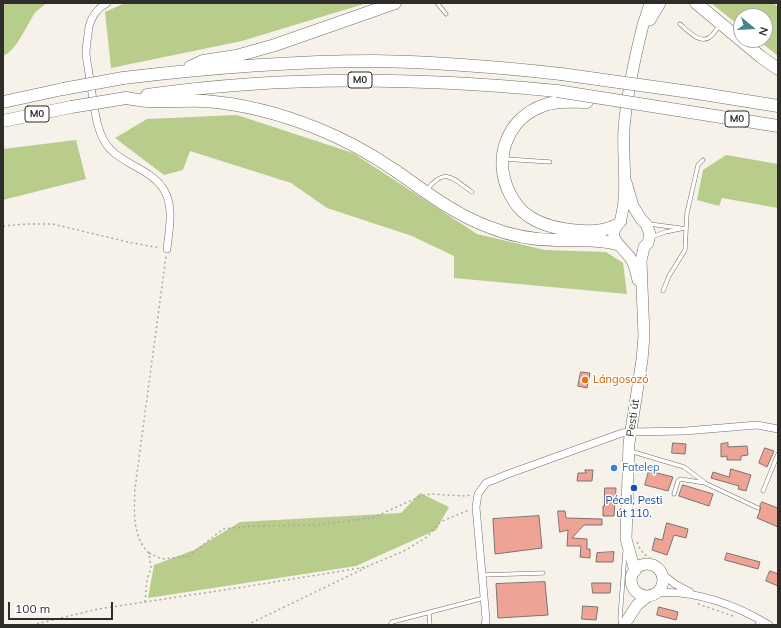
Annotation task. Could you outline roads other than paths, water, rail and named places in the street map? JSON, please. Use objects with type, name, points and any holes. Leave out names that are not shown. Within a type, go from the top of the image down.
[{"type":"highway","points":[[181,71],[203,61],[236,56],[275,45],[394,3]]},
{"type":"highway","points":[[696,3],[778,69]]},
{"type":"highway","name":"M0","points":[[3,102],[123,78],[181,71],[260,65],[376,61],[463,65],[561,74],[778,106]]},
{"type":"highway","name":"M0","points":[[3,121],[71,107],[179,91],[246,84],[345,80],[451,83],[557,91],[778,126]]},
{"type":"highway","points":[[126,98],[147,101],[205,101],[225,103],[280,116],[317,128],[353,145],[395,171],[441,204],[462,216],[504,232],[520,236],[545,240],[597,240],[621,248]]},
{"type":"highway","points":[[619,223],[606,230],[575,230],[552,227],[535,220],[519,208],[511,197],[503,178],[502,158],[511,130],[525,115],[545,104],[556,102],[633,102]]},
{"type":"main road","points":[[642,296],[642,261],[649,230],[633,206],[626,182],[624,166],[625,126],[633,69],[642,28],[650,3]]},
{"type":"main road","points":[[639,44],[653,14],[660,3]]},
{"type":"main road","points":[[626,182],[623,212],[614,234],[621,248],[632,262],[642,296]]},
{"type":"main road","points":[[619,223],[628,217],[633,217],[644,222]]},
{"type":"main road","points":[[621,248],[635,252],[647,243]]},
{"type":"main road","name":"Pesti út","points":[[635,570],[628,537],[629,451],[630,432],[642,360],[644,326],[642,296]]},
{"type":"main road","name":"Pesti út","points":[[628,537],[635,551],[646,564]]},
{"type":"main road","points":[[646,564],[656,566],[665,572],[663,584],[637,605],[623,625],[634,589],[631,578],[635,570],[641,565],[646,564]]},
{"type":"main road","points":[[634,589],[642,595],[652,594]]},
{"type":"street","points":[[107,3],[100,7],[93,17],[90,26],[86,53],[97,124],[110,150],[154,178],[166,194],[171,215],[167,249]]},
{"type":"street","points":[[485,625],[486,619],[476,507],[478,494],[486,483],[630,432],[685,431],[757,425],[778,429]]},
{"type":"street","points":[[665,572],[675,584],[698,600]]},
{"type":"street","points":[[652,594],[672,592],[698,600],[728,605],[759,622],[769,625]]},
{"type":"lane","points":[[437,3],[446,14]]},
{"type":"lane","points":[[680,24],[697,37],[703,39],[709,37],[721,24]]},
{"type":"lane","points":[[502,158],[550,162]]},
{"type":"lane","points":[[664,291],[669,276],[685,250],[686,240],[683,228],[686,213],[698,165],[703,160]]},
{"type":"lane","points":[[425,192],[434,180],[443,176],[453,179],[472,192]]},
{"type":"lane","points":[[644,222],[683,228]]},
{"type":"lane","points":[[647,243],[660,234],[683,228]]},
{"type":"lane","points":[[629,451],[684,467],[705,483],[758,508]]},
{"type":"lane","points":[[763,491],[778,454]]},
{"type":"lane","points":[[674,494],[680,479],[705,483]]},
{"type":"lane","points":[[623,625],[620,618],[628,537]]},
{"type":"lane","points":[[482,575],[543,572]]},
{"type":"lane","points":[[390,625],[392,622],[484,598]]},
{"type":"lane","points":[[429,612],[430,625]]},
{"type":"place","name":"Lángosozó","points":[[585,380]]},
{"type":"place","name":"Fatelep","points":[[614,468]]},
{"type":"place","name":"Pécel, Pesti út 110.","points":[[634,488]]}]
